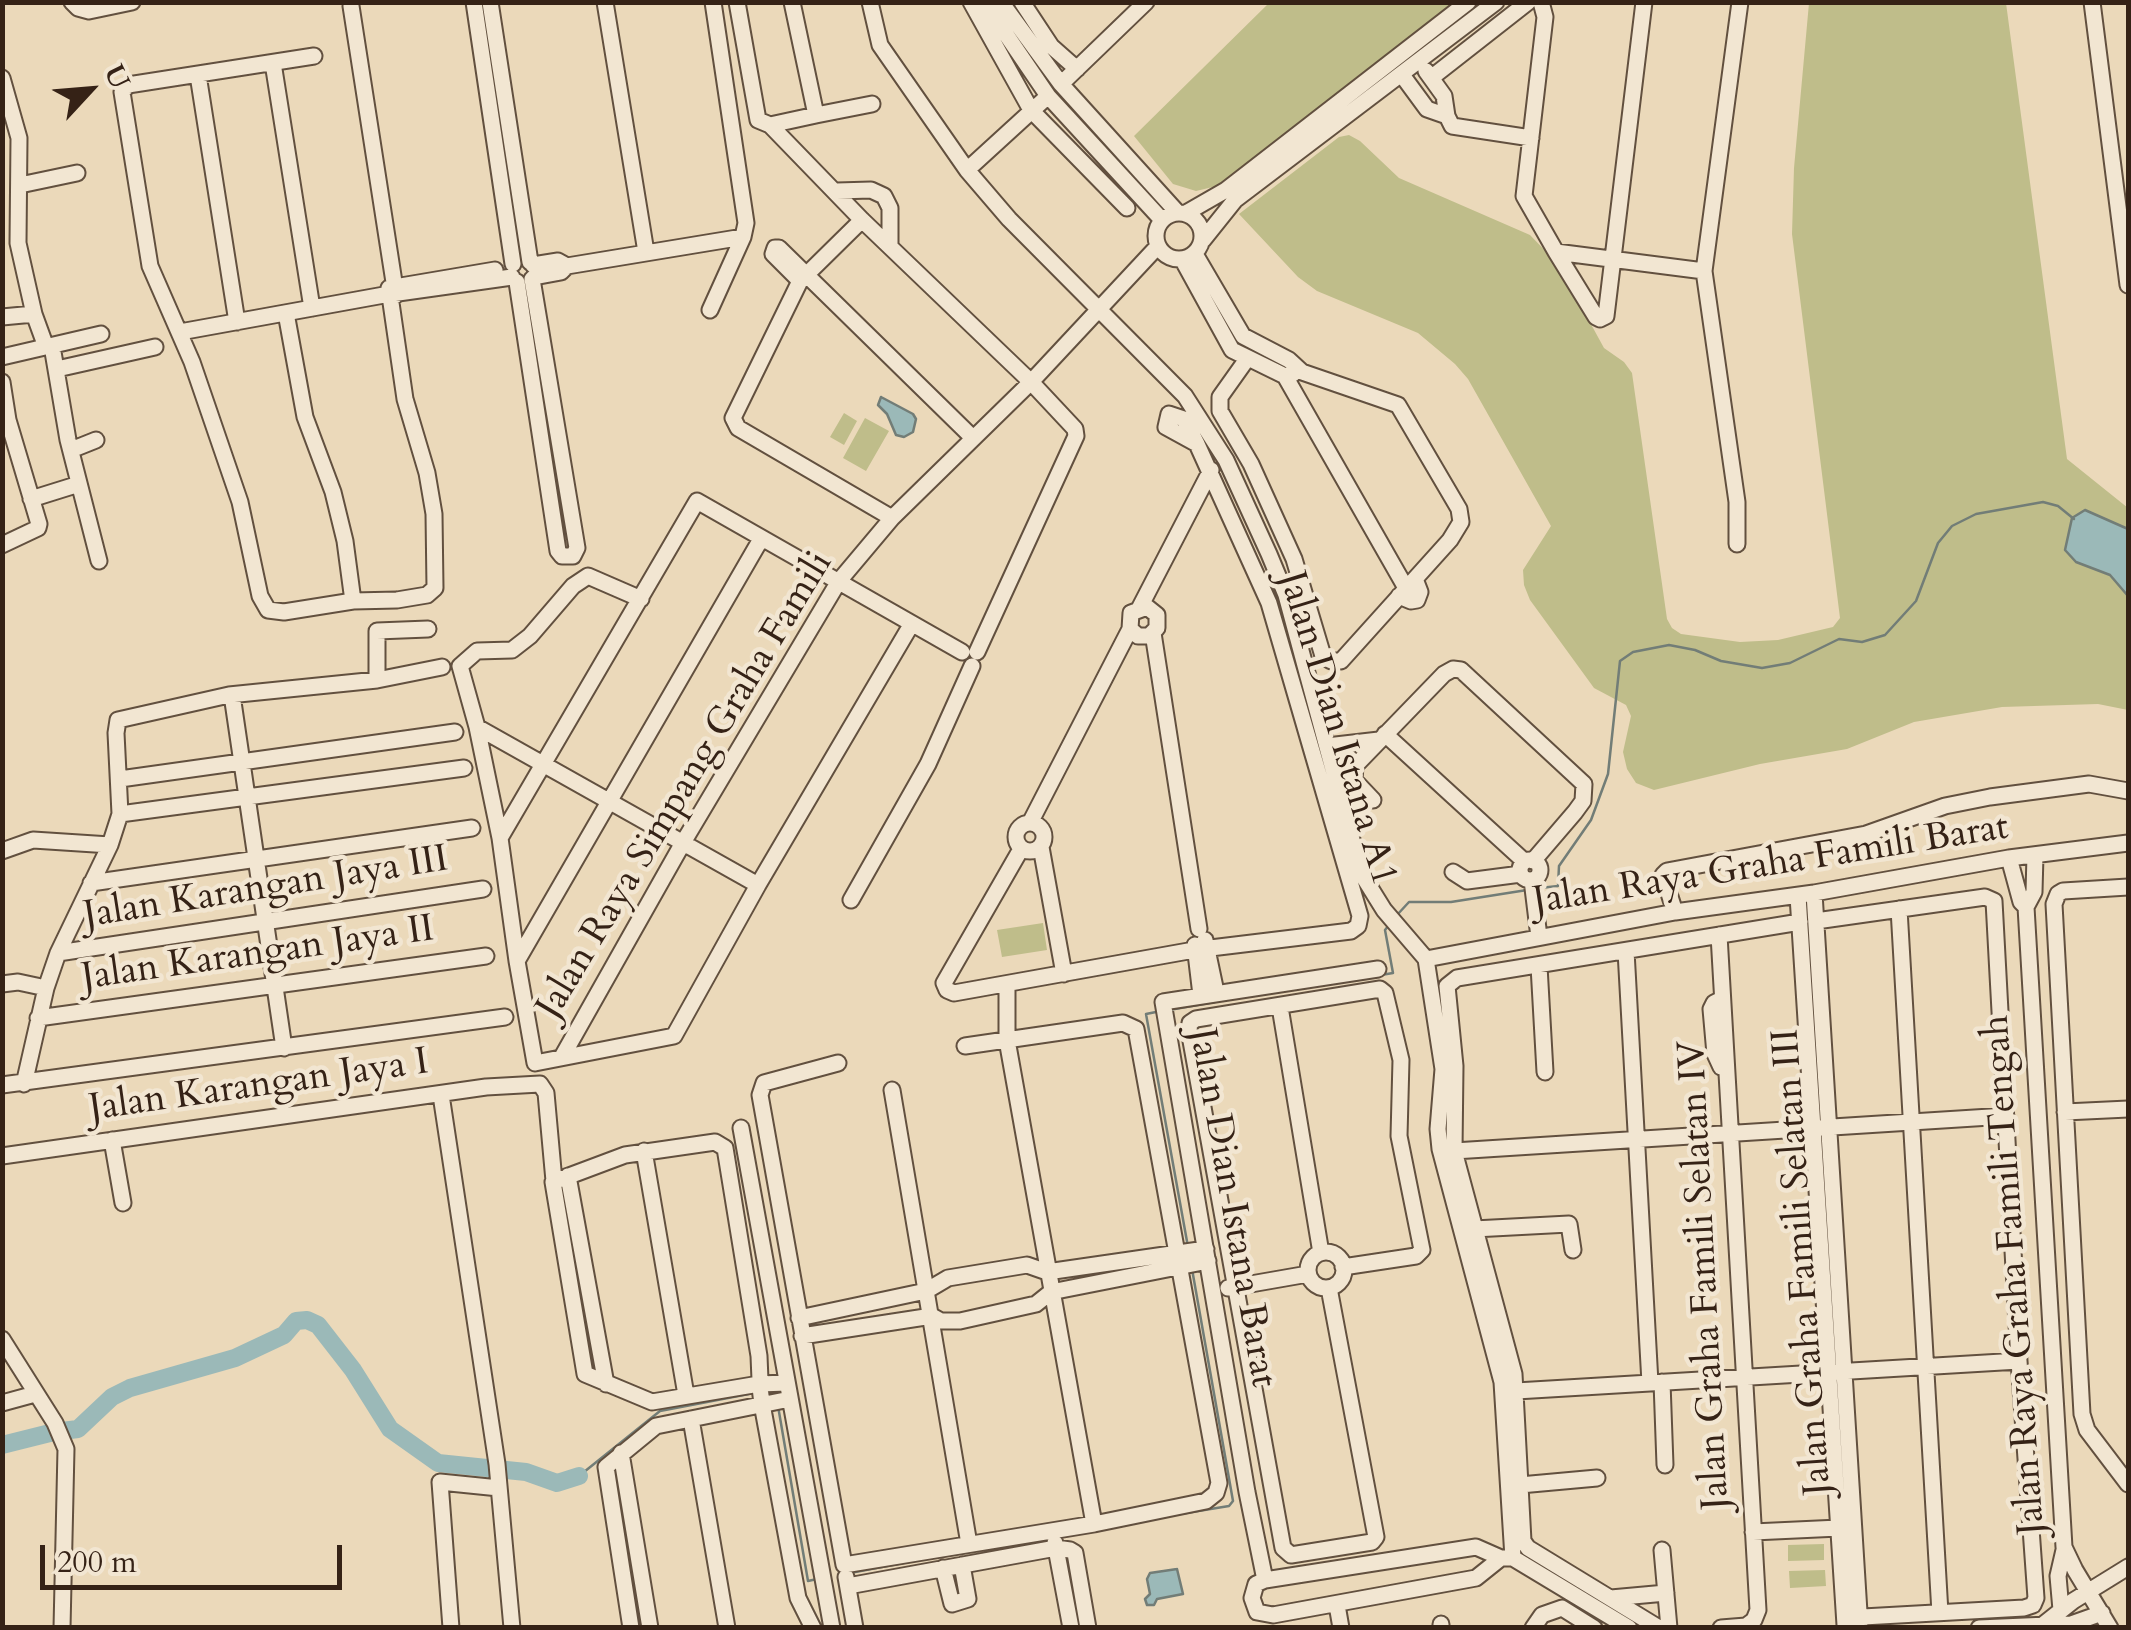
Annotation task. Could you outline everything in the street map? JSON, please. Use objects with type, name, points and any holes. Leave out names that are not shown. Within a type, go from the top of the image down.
[{"type":"street","points":[[72,2],[89,11],[132,2]]},
{"type":"street","points":[[474,2],[523,272],[577,548],[573,556],[562,556],[558,551],[523,272],[490,2]]},
{"type":"street","points":[[605,2],[646,252]]},
{"type":"street","points":[[710,310],[746,224],[713,2]]},
{"type":"street","points":[[738,2],[756,114],[762,123],[770,125],[872,104]]},
{"type":"street","points":[[792,2],[816,115]]},
{"type":"street","points":[[870,2],[880,45],[966,170],[1009,219],[1186,396],[1226,460],[1286,595],[1361,872],[1384,910],[1426,959],[1442,1069],[1440,1149],[1499,1363],[1507,1558]]},
{"type":"street","points":[[970,2],[1030,110],[1127,208]]},
{"type":"street","points":[[984,2],[1048,96],[1175,215],[1197,220],[1193,251],[1228,345],[1247,358],[1398,404],[1460,514],[1461,522],[1450,540],[1342,661],[1330,662],[1323,656],[1288,545],[1251,464],[1220,411],[1220,396],[1247,358]]},
{"type":"street","points":[[1001,2],[1062,84],[1175,215]]},
{"type":"street","points":[[1022,2],[1051,46],[1077,68]]},
{"type":"street","points":[[1062,84],[1146,2]]},
{"type":"street","points":[[1468,2],[1226,190],[1175,215],[1156,233],[1158,246],[1168,257],[1193,251],[1235,200],[1496,2]]},
{"type":"street","points":[[1431,78],[1528,2]]},
{"type":"street","points":[[1541,2],[1545,17],[1524,196],[1596,318],[1602,319],[1606,316],[1644,2]]},
{"type":"street","points":[[1737,544],[1737,502],[1704,271],[1740,2]]},
{"type":"street","points":[[2092,2],[2128,285]]},
{"type":"street","points":[[314,56],[128,85],[122,92],[150,266],[180,332],[240,502],[262,604],[268,610],[284,612],[422,596],[432,593],[436,583],[430,487],[405,399],[351,6]]},
{"type":"street","points":[[1420,62],[1444,96],[1446,116],[1452,126],[1530,138]]},
{"type":"street","points":[[273,63],[312,308]]},
{"type":"street","points":[[198,75],[238,322]]},
{"type":"street","points":[[1402,75],[1427,109],[1446,116]]},
{"type":"street","points":[[2,78],[19,138],[20,184],[10,216],[10,246],[57,368],[71,450],[99,561]]},
{"type":"street","points":[[966,170],[1048,96]]},
{"type":"street","points":[[770,125],[862,220],[1031,382],[1071,424],[1076,436],[971,656],[928,764],[851,900]]},
{"type":"street","points":[[20,184],[77,174]]},
{"type":"street","points":[[837,191],[871,190],[884,196],[890,208],[890,246]]},
{"type":"street","points":[[862,220],[803,277],[734,412],[735,424],[892,518]]},
{"type":"street","points":[[180,332],[391,292],[523,272],[558,262],[567,266],[743,237]]},
{"type":"street","name":"Jalan Raya Simpang Graha Famili","points":[[562,1058],[684,841],[839,581],[892,518],[1031,382],[1158,246]]},
{"type":"street","points":[[1193,251],[1238,331],[1287,368],[1407,588]]},
{"type":"street","points":[[1556,252],[1704,271]]},
{"type":"street","points":[[803,277],[973,438]]},
{"type":"street","points":[[286,313],[305,418],[333,492],[345,541],[353,602]]},
{"type":"street","points":[[2,317],[34,314]]},
{"type":"street","points":[[2,358],[101,334]]},
{"type":"street","points":[[57,368],[155,347]]},
{"type":"street","points":[[2,382],[10,458],[39,524],[2,545]]},
{"type":"street","points":[[71,450],[96,440]]},
{"type":"street","name":"Jalan Dian Istana A1","points":[[1021,848],[944,983],[947,990],[954,993],[1201,949],[1351,931],[1358,926],[1360,916],[1273,614],[1198,444]]},
{"type":"street","points":[[1041,847],[1032,852],[1021,848],[1016,832],[1030,823],[1130,630],[1128,618],[1140,607],[1211,470]]},
{"type":"street","points":[[31,499],[79,484]]},
{"type":"street","points":[[500,838],[695,502],[971,656]]},
{"type":"street","points":[[517,962],[761,539]]},
{"type":"street","points":[[641,599],[588,576],[573,586],[530,636],[512,650],[477,651],[465,659],[460,672],[478,728],[500,838],[532,1060],[536,1063],[676,1034],[758,885],[911,625]]},
{"type":"street","points":[[1130,630],[1143,637],[1157,628],[1157,615],[1140,607]]},
{"type":"street","points":[[377,680],[377,631],[428,630]]},
{"type":"street","points":[[1153,634],[1208,994]]},
{"type":"street","points":[[24,1084],[38,1018],[58,954],[110,845],[120,814],[118,720],[232,695],[377,680],[442,667]]},
{"type":"street","points":[[1373,800],[1354,780],[1354,766],[1452,669],[1468,675],[1584,784],[1576,812],[1529,872],[1468,881],[1453,872]]},
{"type":"street","points":[[232,695],[284,1048]]},
{"type":"street","points":[[478,728],[758,885]]},
{"type":"street","points":[[120,779],[455,732]]},
{"type":"street","points":[[1327,746],[1382,737]]},
{"type":"street","points":[[1382,737],[1529,872],[1539,937]]},
{"type":"street","points":[[120,814],[464,768]]},
{"type":"street","points":[[1674,912],[1663,876],[1667,870],[1866,834],[1945,806],[1990,797],[2089,784],[2128,791]]},
{"type":"street","points":[[1030,823],[1043,831],[1041,847],[1064,974]]},
{"type":"street","points":[[91,883],[472,828]]},
{"type":"street","points":[[2,851],[33,840],[110,845]]},
{"type":"street","name":"Jalan Raya Graha Famili Barat","points":[[1426,959],[1674,912],[1806,895],[2008,858],[2128,843]]},
{"type":"street","name":"Jalan Raya Graha Famili Tengah","points":[[2036,855],[2034,892],[2026,907],[2064,1547],[2106,1620]]},
{"type":"street","name":"Jalan Raya Graha Famili Tengah","points":[[2008,858],[2026,907]]},
{"type":"street","points":[[2128,888],[2063,890],[2054,904],[2082,1414],[2086,1430],[2128,1484]]},
{"type":"street","name":"Jalan Karangan Jaya III","points":[[58,954],[483,889]]},
{"type":"street","name":"Jalan Graha Famili Selatan III","points":[[1806,895],[1852,1622]]},
{"type":"street","points":[[1659,1628],[1526,1546],[1514,1374],[1454,1151],[1455,1066],[1447,986],[1457,978],[1986,897],[1994,901],[2036,1598],[2024,1608],[1852,1622]]},
{"type":"street","points":[[1899,909],[1940,1613]]},
{"type":"street","name":"Jalan Graha Famili Selatan IV","points":[[1719,936],[1758,1610],[1746,1626],[1720,1628]]},
{"type":"street","points":[[1626,951],[1646,1313],[1665,1465]]},
{"type":"street","name":"Jalan Karangan Jaya II","points":[[38,1018],[486,956]]},
{"type":"street","points":[[1539,966],[1544,1072]]},
{"type":"street","name":"Jalan Dian Istana Barat","points":[[1274,1621],[1261,1615],[1252,1598],[1254,1587],[1266,1580],[1247,1492],[1214,1291],[1204,1256],[1164,1010],[1208,994],[1378,969]]},
{"type":"street","points":[[2,984],[18,982],[46,988]]},
{"type":"street","points":[[1007,984],[1007,1040],[1094,1524]]},
{"type":"street","points":[[1329,1288],[1376,1537],[1372,1542],[1291,1555],[1284,1548],[1189,1030],[1196,1019],[1380,990],[1385,993],[1401,1060],[1398,1136],[1422,1250],[1416,1256],[1343,1267]]},
{"type":"street","points":[[1280,1006],[1322,1252]]},
{"type":"street","name":"Jalan Karangan Jaya I","points":[[2,1085],[506,1018]]},
{"type":"street","points":[[846,1576],[962,1565],[1055,1540],[1094,1524],[1206,1501],[1216,1493],[1219,1483],[1136,1029],[1124,1023],[965,1046]]},
{"type":"street","points":[[838,1064],[764,1083],[760,1090],[855,1628]]},
{"type":"street","name":"Jalan Karangan Jaya I","points":[[2,1156],[524,1083],[544,1087],[559,1181]]},
{"type":"street","points":[[892,1090],[969,1544]]},
{"type":"street","points":[[441,1095],[498,1476],[512,1628]]},
{"type":"street","points":[[2066,1112],[2128,1109]]},
{"type":"street","points":[[1454,1151],[2006,1116]]},
{"type":"street","points":[[742,1128],[777,1329],[771,1395],[798,1598],[813,1628]]},
{"type":"street","points":[[112,1140],[122,1203]]},
{"type":"street","points":[[771,1395],[686,1395],[652,1402],[584,1372],[559,1181],[607,1160],[644,1151],[715,1142],[726,1148],[759,1356],[771,1395],[823,1581],[832,1628]]},
{"type":"street","points":[[644,1151],[686,1395]]},
{"type":"street","points":[[1474,1229],[1569,1224],[1572,1250]]},
{"type":"street","points":[[1322,1252],[1335,1255],[1343,1267],[1340,1280],[1329,1288],[1316,1286],[1308,1274],[1310,1260],[1322,1252]]},
{"type":"street","points":[[800,1327],[926,1291],[948,1278],[1027,1265],[1047,1272],[1204,1256]]},
{"type":"street","points":[[777,1329],[932,1316],[941,1321],[960,1321],[1036,1304],[1051,1292],[1180,1260]]},
{"type":"street","points":[[1214,1291],[1308,1274]]},
{"type":"street","points":[[2,1340],[66,1449],[62,1628]]},
{"type":"street","points":[[1516,1391],[2020,1361]]},
{"type":"street","name":"Jalan Graha Famili Selatan III","points":[[1836,1372],[1838,1528],[1852,1622]]},
{"type":"street","points":[[2,1403],[35,1394]]},
{"type":"street","points":[[631,1628],[606,1470],[656,1426],[771,1395]]},
{"type":"street","points":[[691,1419],[727,1628]]},
{"type":"street","points":[[621,1453],[650,1628]]},
{"type":"street","points":[[451,1628],[440,1482],[498,1476]]},
{"type":"street","points":[[1520,1485],[1597,1478]]},
{"type":"street","points":[[1753,1532],[1838,1528]]},
{"type":"street","points":[[846,1576],[969,1544],[1055,1540],[1075,1554],[1088,1628]]},
{"type":"street","points":[[1055,1540],[1071,1628]]},
{"type":"street","points":[[1266,1580],[1468,1546],[1507,1558],[1630,1628]]},
{"type":"street","points":[[2061,1610],[2058,1576],[2064,1547]]},
{"type":"street","points":[[1662,1550],[1669,1628]]},
{"type":"street","points":[[1274,1621],[1337,1604],[1476,1578],[1507,1558]]},
{"type":"street","points":[[944,1568],[950,1603],[967,1602],[962,1565]]},
{"type":"street","points":[[2044,1624],[2128,1567]]},
{"type":"street","points":[[1611,1598],[1666,1593]]},
{"type":"street","points":[[1337,1604],[1341,1628]]},
{"type":"street","points":[[1533,1628],[1542,1615],[1558,1608],[1566,1609],[1594,1628]]},
{"type":"street","points":[[1979,1628],[2106,1620]]},
{"type":"shaded area","points":[[1270,2],[1454,3],[1217,186],[1196,191],[1173,184],[1134,136]]},
{"type":"shaded area","points":[[1809,3],[2006,3],[2067,459],[2128,508],[2128,710],[2098,704],[2002,707],[1914,722],[1847,749],[1760,764],[1654,790],[1636,783],[1627,769],[1623,752],[1631,716],[1626,705],[1594,688],[1530,600],[1523,570],[1551,526],[1468,379],[1418,333],[1317,291],[1298,277],[1239,214],[1339,137],[1349,135],[1399,178],[1530,235],[1558,264],[1604,348],[1632,373],[1667,619],[1672,628],[1681,634],[1740,642],[1778,640],[1833,627],[1840,618],[1792,234]]},
{"type":"shaded area","points":[[844,413],[857,421],[844,445],[830,437]]},
{"type":"shaded area","points":[[865,418],[889,431],[866,471],[843,458]]},
{"type":"shaded area","points":[[1043,923],[1047,950],[1002,957],[997,930]]},
{"type":"shaded area","points":[[1824,1544],[1824,1560],[1788,1561],[1788,1545]]},
{"type":"shaded area","points":[[1825,1570],[1826,1586],[1790,1588],[1789,1571]]},
{"type":"water","points":[[881,397],[913,414],[913,432],[904,437],[896,435],[887,414],[878,405]]},
{"type":"water","points":[[2085,510],[2128,529],[2128,596],[2110,575],[2076,562],[2065,550],[2072,518]]},
{"type":"water","points":[[1177,1569],[1183,1594],[1147,1605],[1150,1573]]},
{"type":"waterway","points":[[1540,888],[1558,886],[1559,866],[1591,820],[1608,774],[1620,661],[1633,652],[1669,645],[1721,661],[1762,668],[1790,663],[1839,639],[1862,642],[1885,635],[1916,601],[1938,543],[1952,526],[1976,514],[2043,502],[2058,506],[2074,519]]},
{"type":"waterway","points":[[1397,915],[1409,902],[1451,902],[1527,890]]},
{"type":"waterway","points":[[1381,975],[1393,973],[1385,930],[1389,925]]},
{"type":"waterway","points":[[1169,1010],[1215,1002]]},
{"type":"waterway","points":[[1156,1012],[1146,1014],[1188,1247]]},
{"type":"waterway","points":[[1180,1514],[1229,1506],[1233,1501],[1192,1269]]},
{"type":"waterway","points":[[2,1445],[78,1429],[112,1397],[130,1388],[235,1358],[284,1335],[296,1321],[307,1320],[318,1325],[353,1370],[390,1429],[438,1463],[526,1472],[557,1483],[579,1476]]},
{"type":"waterway","points":[[579,1476],[660,1411],[754,1393]]},
{"type":"waterway","points":[[778,1406],[808,1581],[817,1579]]},
{"type":"waterway","points":[[850,1573],[930,1558]]}]
